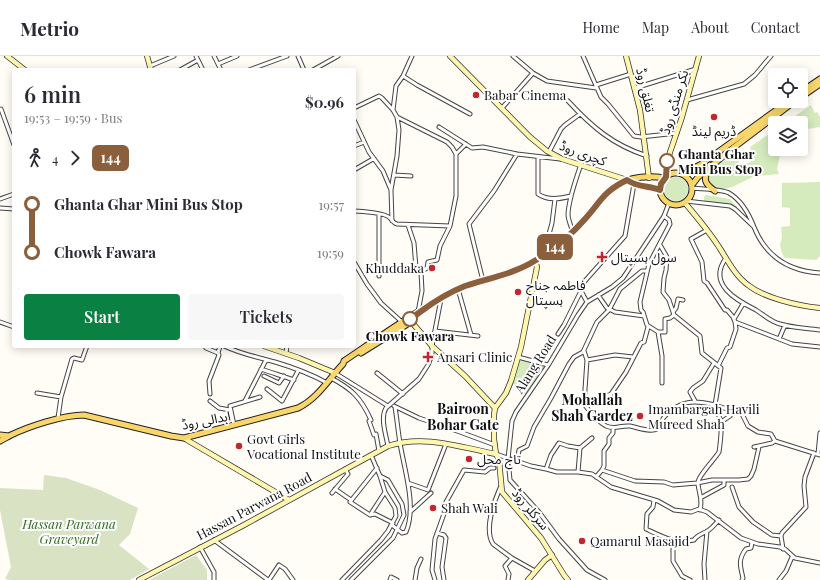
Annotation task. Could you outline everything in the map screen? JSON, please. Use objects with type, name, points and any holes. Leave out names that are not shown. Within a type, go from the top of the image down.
[{"type":"main road","points":[[7,56],[22,68]]},
{"type":"main road","points":[[147,56],[150,68]]},
{"type":"main road","name":"کچری روڈ","points":[[450,56],[530,137],[549,152],[562,159],[627,180]]},
{"type":"main road","name":"تغلق روڈ","points":[[626,56],[640,110],[649,178]]},
{"type":"main road","name":"بکر منڈی روڈ","points":[[665,178],[667,161],[677,133],[699,56]]},
{"type":"main road","points":[[808,87],[820,79]]},
{"type":"main road","points":[[808,92],[820,84]]},
{"type":"main road","points":[[627,180],[632,178],[665,178],[674,174],[682,174],[700,166],[779,108]]},
{"type":"main road","points":[[665,178],[661,184],[660,190],[663,198],[669,203],[679,205],[686,202],[691,195],[692,186],[698,177],[786,108]]},
{"type":"main road","points":[[708,168],[705,179],[709,186],[715,190]]},
{"type":"main road","points":[[682,174],[687,178],[692,186]]},
{"type":"main road","points":[[627,180],[634,184],[660,190]]},
{"type":"main road","name":"ابدالی روڈ","points":[[10,436],[58,418],[84,415],[184,438],[298,408],[314,399],[343,364],[418,313],[458,289],[512,273],[550,251],[573,232],[605,194],[612,188],[627,180]]},
{"type":"main road","points":[[686,202],[744,282],[755,290],[769,296],[820,308]]},
{"type":"main road","points":[[410,319],[432,346],[465,376],[495,408],[506,393],[518,357],[537,267],[535,261]]},
{"type":"main road","points":[[270,348],[286,353],[333,375]]},
{"type":"main road","name":"سرکلر روڈ","points":[[495,408],[493,424],[496,454],[499,460],[500,488],[504,495],[542,538],[568,580]]},
{"type":"main road","points":[[0,435],[10,436]]},
{"type":"main road","points":[[0,441],[10,436]]},
{"type":"main road","points":[[0,444],[10,436]]},
{"type":"main road","points":[[184,438],[289,500]]},
{"type":"main road","name":"Hassan Parwana Road","points":[[139,580],[371,455],[399,442],[422,440],[496,454]]},
{"type":"main road","points":[[528,580],[547,558],[552,555]]},
{"type":"street","points":[[150,68],[174,56]]},
{"type":"street","points":[[196,56],[202,68]]},
{"type":"street","points":[[214,56],[220,68]]},
{"type":"street","points":[[218,64],[237,56]]},
{"type":"street","points":[[254,68],[287,56]]},
{"type":"street","points":[[298,56],[303,68]]},
{"type":"street","points":[[320,68],[338,56]]},
{"type":"street","points":[[393,110],[396,86],[403,76],[412,56]]},
{"type":"street","points":[[513,56],[533,73],[547,81],[596,86],[631,74]]},
{"type":"street","points":[[583,56],[601,97],[634,136],[644,137],[677,133]]},
{"type":"street","points":[[687,100],[744,84],[755,75],[771,56]]},
{"type":"street","points":[[184,68],[198,60]]},
{"type":"street","points":[[635,88],[696,69]]},
{"type":"street","points":[[502,108],[533,73]]},
{"type":"street","points":[[403,76],[470,114]]},
{"type":"street","points":[[356,107],[379,96],[393,110],[396,117],[399,130],[391,190],[392,221]]},
{"type":"street","points":[[568,101],[594,128],[607,137],[647,156]]},
{"type":"street","points":[[0,109],[12,140]]},
{"type":"street","points":[[549,152],[561,129],[580,114]]},
{"type":"street","points":[[396,117],[447,142],[456,154],[456,196],[450,226],[440,246],[437,260],[435,262],[428,262],[427,268],[421,272]]},
{"type":"street","points":[[356,124],[364,142],[383,171],[391,190]]},
{"type":"street","points":[[439,127],[474,148],[483,147],[517,154],[562,159]]},
{"type":"street","points":[[356,145],[364,142]]},
{"type":"street","points":[[456,154],[466,144]]},
{"type":"street","points":[[483,281],[469,224],[494,191],[517,154]]},
{"type":"street","points":[[538,157],[538,194],[555,199],[571,196]]},
{"type":"street","points":[[356,169],[374,159]]},
{"type":"street","points":[[573,232],[569,224],[568,214],[571,196],[581,164]]},
{"type":"street","points":[[394,175],[411,176]]},
{"type":"street","points":[[558,334],[564,326],[584,282],[625,236],[634,184]]},
{"type":"street","points":[[692,186],[729,193],[738,201],[749,215],[764,248],[779,261],[798,270],[820,273]]},
{"type":"street","points":[[0,199],[12,195]]},
{"type":"street","points":[[550,251],[546,245],[552,223],[555,199]]},
{"type":"street","points":[[686,202],[730,206],[754,228]]},
{"type":"street","name":"Alang Road","points":[[605,580],[587,570],[510,480],[508,459],[512,421],[516,412],[548,365],[573,322],[587,302],[612,287],[623,278],[664,216],[669,203]]},
{"type":"street","points":[[0,208],[12,209]]},
{"type":"street","points":[[356,211],[363,211],[389,217],[397,224],[450,226]]},
{"type":"street","points":[[379,215],[379,276]]},
{"type":"street","points":[[664,216],[669,220],[670,224],[652,258],[647,271],[640,302],[645,322],[648,326],[658,332],[665,332],[665,319],[673,314],[678,299],[683,300]]},
{"type":"street","points":[[408,225],[414,243],[416,268],[421,272],[422,291],[418,313]]},
{"type":"street","points":[[707,230],[691,239],[702,262],[704,281],[707,283],[725,310],[730,313],[735,321],[736,329],[730,347],[727,348],[718,366]]},
{"type":"street","points":[[660,245],[667,256],[663,292],[669,300],[673,314],[700,336],[702,353],[721,368],[716,406],[721,422],[719,452],[699,478],[697,483],[702,497],[700,510]]},
{"type":"street","points":[[726,258],[722,263],[720,272],[721,280],[729,293],[743,304],[776,323],[820,330]]},
{"type":"street","points":[[356,265],[381,303],[404,323]]},
{"type":"street","points":[[517,462],[519,450],[528,446],[534,427],[568,364],[574,357],[584,351],[597,322],[608,310],[620,289],[642,271],[647,271]]},
{"type":"street","points":[[458,289],[471,335]]},
{"type":"street","points":[[581,291],[587,302]]},
{"type":"street","points":[[598,295],[608,310],[644,316]]},
{"type":"street","points":[[388,446],[384,415],[385,411],[424,372],[432,355],[432,346],[441,299]]},
{"type":"street","points":[[735,321],[743,304]]},
{"type":"street","points":[[735,321],[792,344],[820,347]]},
{"type":"street","points":[[0,322],[12,327]]},
{"type":"street","points":[[779,339],[785,325]]},
{"type":"street","points":[[584,404],[611,394],[626,372],[641,343],[644,342],[648,326]]},
{"type":"street","points":[[435,331],[478,336]]},
{"type":"street","points":[[658,332],[662,356],[662,383]]},
{"type":"street","points":[[58,418],[72,359],[82,360],[86,348]]},
{"type":"street","points":[[206,348],[218,352]]},
{"type":"street","points":[[210,394],[209,381],[220,355],[218,352],[219,348]]},
{"type":"street","points":[[229,348],[298,371],[327,383]]},
{"type":"street","points":[[286,353],[287,348]]},
{"type":"street","points":[[584,351],[587,360],[584,404],[596,419],[605,426],[613,428],[630,426],[638,429],[655,430],[658,429],[661,420],[669,412],[682,404],[695,401],[742,414],[748,426],[758,432],[771,434],[775,441],[819,455],[820,433]]},
{"type":"street","points":[[587,360],[615,355],[633,357]]},
{"type":"street","points":[[518,357],[548,365]]},
{"type":"street","points":[[245,401],[266,360]]},
{"type":"street","points":[[695,401],[690,392],[703,381],[714,363]]},
{"type":"street","points":[[261,369],[294,380]]},
{"type":"street","points":[[267,389],[282,401],[298,371]]},
{"type":"street","points":[[377,373],[403,394]]},
{"type":"street","points":[[333,375],[389,406],[396,406],[419,418],[495,445]]},
{"type":"street","points":[[333,375],[362,402],[371,420],[369,421],[374,435],[376,434],[379,451]]},
{"type":"street","points":[[264,376],[279,383],[284,376]]},
{"type":"street","points":[[38,393],[62,397]]},
{"type":"street","points":[[234,426],[230,405],[260,397]]},
{"type":"street","points":[[210,401],[219,408],[230,410]]},
{"type":"street","points":[[335,489],[351,500],[350,502],[370,515],[375,514],[392,524],[402,533],[406,532],[410,512],[408,483],[399,442],[396,406]]},
{"type":"street","points":[[721,422],[730,416],[732,411]]},
{"type":"street","points":[[596,478],[604,466],[604,451],[609,444],[609,438],[613,432],[613,428]]},
{"type":"street","points":[[578,472],[580,448],[592,438]]},
{"type":"street","points":[[754,447],[759,447],[775,441]]},
{"type":"street","points":[[546,468],[551,455],[559,443],[580,448]]},
{"type":"street","points":[[408,483],[428,490],[446,444]]},
{"type":"street","points":[[602,470],[638,481],[664,482],[673,485],[712,480],[724,481],[748,479],[754,469],[759,447]]},
{"type":"street","points":[[781,536],[806,507],[804,486],[805,477],[814,453]]},
{"type":"street","points":[[496,454],[517,462],[546,468],[557,472],[592,474],[611,487],[654,500],[674,510],[691,512],[698,509],[707,512],[741,538],[784,549]]},
{"type":"street","points":[[342,580],[367,555],[392,524],[396,512],[385,492],[371,455]]},
{"type":"street","points":[[351,500],[376,468]]},
{"type":"street","points":[[435,580],[432,570],[435,539],[445,511],[446,502],[464,470],[485,472],[490,468],[494,468]]},
{"type":"street","points":[[332,493],[348,474],[345,469]]},
{"type":"street","points":[[351,580],[393,538],[404,515],[402,504],[388,480],[380,476]]},
{"type":"street","points":[[702,497],[724,485],[724,481]]},
{"type":"street","points":[[732,487],[739,507],[753,522],[772,535],[781,536]]},
{"type":"street","points":[[500,488],[495,500],[490,533],[494,544],[512,558],[535,571]]},
{"type":"street","points":[[370,515],[385,492]]},
{"type":"street","points":[[410,512],[431,493]]},
{"type":"street","points":[[654,500],[653,507],[647,514],[646,529],[679,542],[694,540],[699,534],[714,526],[718,520]]},
{"type":"street","points":[[705,580],[704,564],[707,531]]},
{"type":"street","points":[[437,533],[444,535],[446,538],[442,564],[444,580]]},
{"type":"street","points":[[781,536],[784,549],[792,557],[820,563]]},
{"type":"street","points":[[214,540],[268,580],[278,565],[285,569],[293,580]]},
{"type":"street","points":[[673,540],[673,561],[682,576],[690,580]]},
{"type":"street","points":[[742,580],[743,578],[739,561],[746,549],[751,548],[752,542]]},
{"type":"street","points":[[200,547],[214,572],[214,580]]},
{"type":"street","points":[[779,580],[786,571],[792,557]]},
{"type":"street","points":[[508,580],[509,574],[505,566],[512,558]]},
{"type":"street","points":[[415,580],[417,568],[421,559]]},
{"type":"street","points":[[433,564],[442,564]]},
{"type":"street","points":[[390,580],[391,577],[397,580]]},
{"type":"green space","points":[[811,105],[815,113],[817,112],[820,117],[820,127],[808,129],[808,116],[795,116]]},
{"type":"green space","points":[[768,135],[768,156],[780,156],[777,169],[779,174],[755,176],[732,187],[721,190],[716,189],[708,182],[707,173],[736,153],[740,166],[751,162],[754,157],[750,147]]},
{"type":"green space","points":[[676,177],[684,181],[688,189],[684,197],[676,201],[668,197],[664,189],[668,181]]},
{"type":"green space","points":[[820,182],[820,256],[816,260],[785,258],[780,245],[782,237],[781,227],[790,226],[790,208],[782,207],[782,183]]},
{"type":"green space","points":[[706,195],[730,199],[748,220],[738,209],[732,206],[704,202],[704,197]]},
{"type":"green space","points":[[518,357],[548,365],[527,396],[519,391],[521,388],[511,383]]},
{"type":"green space","name":"Hassan Parwana Graveyard","points":[[44,475],[66,478],[100,490],[138,508],[130,534],[119,545],[149,569],[130,580],[5,579],[11,567],[0,510],[0,488],[43,490]]},
{"type":"green space","points":[[196,555],[207,570],[207,580],[149,580]]},
{"type":"bus line","name":"144","points":[[410,319],[411,321],[418,312],[458,289],[512,273],[535,261],[564,241],[586,218],[605,194],[618,184],[627,180],[632,184],[652,187],[660,190],[661,184],[666,177],[667,161]]},
{"type":"place","name":"Babar Cinema","points":[[476,95]]},
{"type":"place","name":"ڈریم لینڈ","points":[[714,117]]},
{"type":"place","name":"Ghanta Ghar Mini Bus Stop","points":[[667,161]]},
{"type":"place","name":"سول ہسپتال","points":[[602,257]]},
{"type":"place","name":"Khuddaka","points":[[432,268]]},
{"type":"place","name":"فاطمہ جناح ہسپتال","points":[[518,292]]},
{"type":"place","name":"Chowk Fawara","points":[[410,319]]},
{"type":"place","name":"Ansari Clinic","points":[[428,357]]},
{"type":"place","name":"Imambargah Havili Mureed Shah","points":[[640,416]]},
{"type":"place","name":"Govt Girls Vocational Institute","points":[[239,446]]},
{"type":"place","name":"تاج محل","points":[[469,459]]},
{"type":"place","name":"Shah Wali","points":[[433,508]]},
{"type":"place","name":"Qamarul Masajid","points":[[582,541]]},
{"type":"district","name":"Mohallah Shah Gardez","points":[[592,408]]},
{"type":"district","name":"Bairoon Bohar Gate","points":[[463,418]]}]
